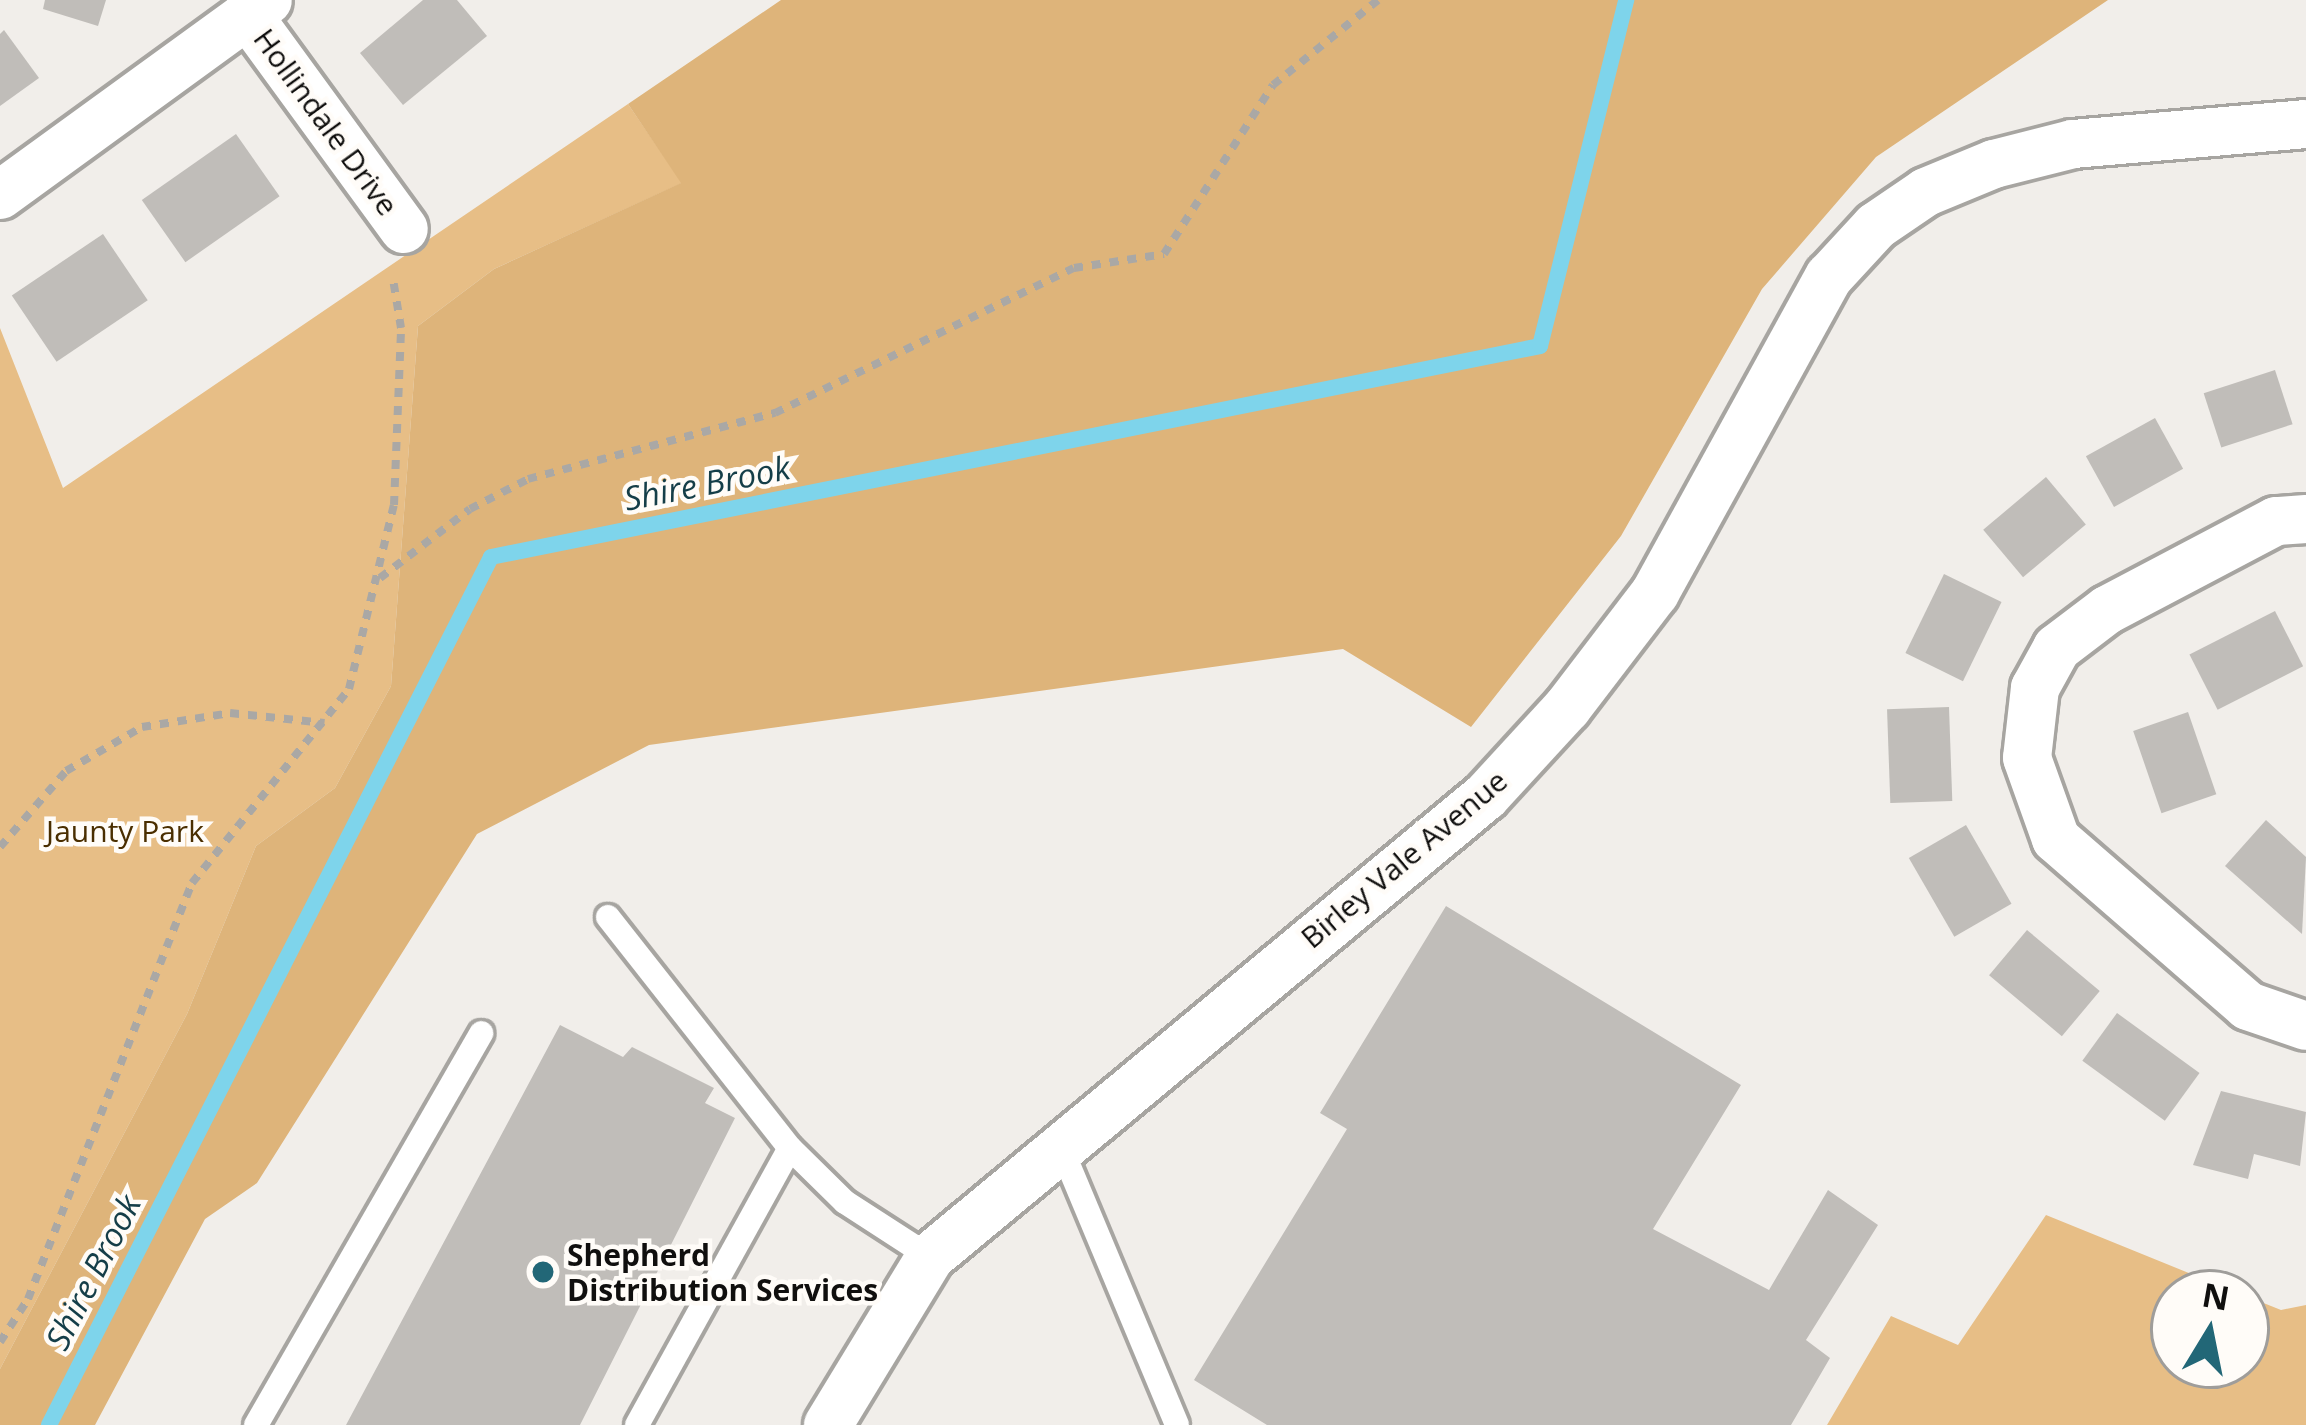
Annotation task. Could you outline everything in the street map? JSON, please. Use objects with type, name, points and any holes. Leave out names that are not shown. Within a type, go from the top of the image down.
[{"type":"street","points":[[0,195],[257,7]]},
{"type":"street","name":"Hollindale Drive","points":[[257,7],[396,246]]},
{"type":"street","name":"Birley Vale Avenue","points":[[828,1425],[931,1257],[1059,1144],[1486,796],[1568,709],[1655,593],[1829,277],[1876,226],[1926,192],[1994,164],[2073,144],[2306,124]]},
{"type":"street","points":[[2306,519],[2276,520],[2107,610],[2057,648],[2035,688],[2027,758],[2056,839],[2248,1006],[2306,1026]]},
{"type":"lane","points":[[608,916],[790,1148],[845,1202],[931,1257]]},
{"type":"lane","points":[[256,1425],[481,1033]]},
{"type":"lane","points":[[1059,1144],[1177,1425]]},
{"type":"lane","points":[[637,1425],[790,1148]]},
{"type":"path","points":[[379,579],[470,509],[528,478],[775,413],[1074,268],[1164,254],[1273,85],[1378,0]]},
{"type":"path","points":[[0,1342],[28,1299],[192,884],[349,689],[394,505],[401,328],[396,246]]},
{"type":"path","points":[[0,847],[66,770],[142,727],[230,713],[324,723]]},
{"type":"green space","name":"Jaunty Park","points":[[628,104],[682,183],[494,269],[418,326],[391,686],[335,788],[256,846],[187,1014],[0,1369],[0,328],[63,488]]},
{"type":"green space","points":[[2046,1215],[2179,1269],[2150,1269],[2150,1389],[2270,1389],[2270,1306],[2281,1310],[2306,1305],[2306,1425],[1827,1425],[1891,1316],[1958,1345]]},
{"type":"shaded area","points":[[781,0],[2108,0],[1876,157],[1762,289],[1621,536],[1471,727],[1343,649],[649,745],[477,834],[257,1183],[205,1219],[95,1425],[0,1425],[0,1369],[187,1014],[256,846],[335,788],[391,686],[418,326],[494,269],[681,183],[628,104]]},
{"type":"building","points":[[45,0],[106,0],[98,26],[43,9]]},
{"type":"building","points":[[423,0],[457,0],[487,36],[403,105],[360,53]]},
{"type":"building","points":[[4,30],[39,78],[0,106],[0,34]]},
{"type":"building","points":[[236,134],[280,196],[185,262],[142,200]]},
{"type":"building","points":[[103,234],[148,300],[57,362],[12,296]]},
{"type":"building","points":[[2275,370],[2293,424],[2221,447],[2204,393]]},
{"type":"building","points":[[2155,418],[2183,469],[2114,507],[2086,456]]},
{"type":"building","points":[[2046,477],[2086,524],[2023,577],[1983,530]]},
{"type":"building","points":[[1944,574],[2002,602],[1963,681],[1905,653]]},
{"type":"building","points":[[2275,611],[2303,666],[2218,710],[2189,655]]},
{"type":"building","points":[[1949,707],[1952,801],[1890,803],[1887,709]]},
{"type":"building","points":[[2188,712],[2216,794],[2161,813],[2133,731]]},
{"type":"building","points":[[2266,820],[2306,857],[2302,934],[2225,866]]},
{"type":"building","points":[[1966,825],[2012,904],[1954,937],[1909,858]]},
{"type":"building","points":[[1446,906],[1741,1085],[1653,1229],[1769,1290],[1828,1190],[1878,1225],[1806,1340],[1830,1358],[1791,1425],[1267,1425],[1194,1380],[1347,1129],[1320,1113]]},
{"type":"building","points":[[2027,930],[2100,991],[2062,1036],[1989,975]]},
{"type":"building","points":[[2117,1013],[2200,1073],[2165,1121],[2082,1061]]},
{"type":"building","name":"Shepherd Distribution Services","points":[[560,1025],[623,1057],[632,1047],[714,1088],[705,1103],[735,1118],[580,1425],[346,1425]]},
{"type":"building","points":[[2221,1091],[2306,1112],[2300,1166],[2254,1154],[2248,1179],[2193,1165]]},
{"type":"waterway","name":"Shire Brook","points":[[49,1425],[491,557],[1540,346],[1626,0]]},
{"type":"place","name":"Shepherd Distribution Services","points":[[543,1272]]}]
